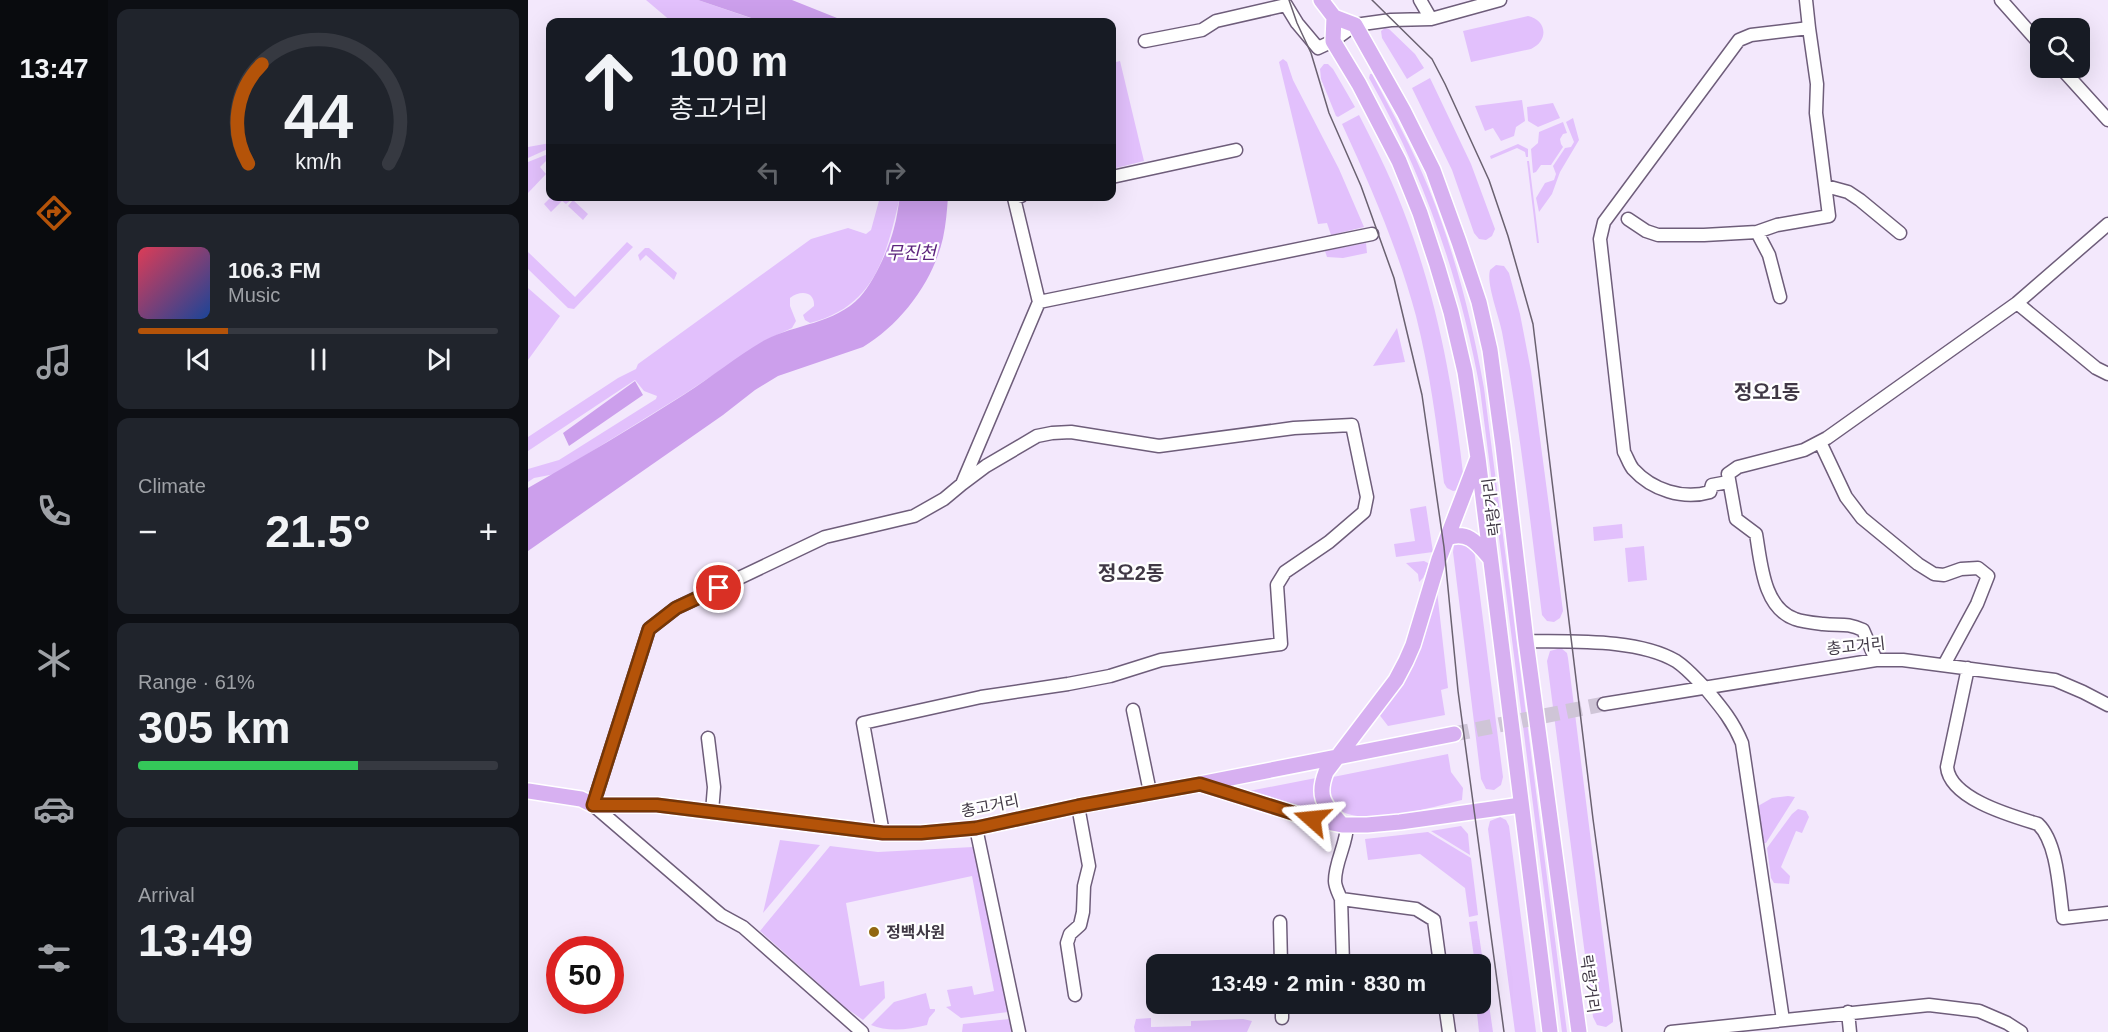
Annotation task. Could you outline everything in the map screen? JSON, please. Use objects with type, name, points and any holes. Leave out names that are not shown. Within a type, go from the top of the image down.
[{"type":"main road","points":[[1321,0],[1334,17],[1355,26]]},
{"type":"main road","points":[[1333,41],[1334,17]]},
{"type":"main road","name":"락랑거리","points":[[1355,26],[1404,112],[1433,171],[1460,242],[1479,302],[1490,350],[1578,1032]]},
{"type":"main road","name":"락랑거리","points":[[1333,41],[1359,84],[1399,161],[1420,213],[1451,312],[1465,372],[1478,458],[1550,1032]]},
{"type":"main road","points":[[1344,825],[1326,806],[1321,789],[1326,772],[1396,680],[1406,661],[1413,645],[1438,559],[1478,458]]},
{"type":"main road","points":[[1447,538],[1455,535],[1465,536],[1475,541],[1489,557]]},
{"type":"main road","name":"총고거리","points":[[528,791],[580,799],[593,805],[657,805],[883,833],[921,833],[976,828],[1078,806],[1454,734]]},
{"type":"main road","points":[[1200,784],[1312,819],[1344,825],[1400,822],[1521,805]]},
{"type":"street","points":[[1420,0],[1431,19]]},
{"type":"street","points":[[1145,41],[1202,30],[1216,21],[1284,3],[1318,48],[1355,26],[1391,20],[1431,19],[1500,0]]},
{"type":"street","points":[[1628,219],[1646,231],[1658,235],[1757,232],[1777,225],[1829,216],[1816,113],[1817,84],[1806,0]]},
{"type":"street","points":[[2001,0],[2030,33]]},
{"type":"street","points":[[1728,482],[1714,483],[1710,492],[1704,494],[1672,494],[1652,484],[1632,468],[1624,452],[1600,239],[1604,222],[1739,40],[1751,35],[1809,28]]},
{"type":"street","points":[[2070,78],[2108,120]]},
{"type":"street","points":[[1116,176],[1236,150]]},
{"type":"street","points":[[1826,186],[1848,192],[1900,233]]},
{"type":"street","points":[[962,483],[1038,302],[1015,201]]},
{"type":"street","points":[[1876,660],[1863,630],[1849,624],[1826,624],[1794,619],[1774,603],[1764,582],[1756,534],[1736,519],[1728,474],[1738,467],[1804,450],[1820,442],[2017,303],[2108,224]]},
{"type":"street","points":[[1757,232],[1769,255],[1780,297]]},
{"type":"street","points":[[1038,302],[1372,234]]},
{"type":"street","points":[[2017,303],[2096,368],[2108,374]]},
{"type":"street","points":[[862,1032],[743,927],[721,915],[593,805],[649,629],[676,608],[825,537],[914,516],[944,499],[986,466],[1037,436],[1052,433],[1082,433],[1159,446],[1294,428],[1352,425],[1367,496],[1364,512],[1329,542],[1285,572],[1276,585],[1281,644],[1161,660],[1100,678],[981,697],[862,723],[883,833]]},
{"type":"street","points":[[1820,442],[1846,497],[1862,518],[1918,564],[1934,574],[1944,575],[1961,569],[1978,568],[1988,576],[1977,604],[1944,665]]},
{"type":"street","points":[[1526,641],[1630,646],[1652,651],[1676,661],[1692,673],[1724,709],[1742,743],[1783,1020]]},
{"type":"street","name":"총고거리","points":[[1604,704],[1876,660],[1903,660],[2055,680],[2108,705]]},
{"type":"street","points":[[1968,668],[1947,773],[1966,796],[2038,824],[2046,831],[2054,854],[2063,918],[2108,913]]},
{"type":"street","points":[[1133,710],[1150,792]]},
{"type":"street","points":[[708,738],[714,787],[712,812]]},
{"type":"street","points":[[1075,995],[1067,943],[1070,934],[1080,925],[1084,886],[1089,866],[1078,806]]},
{"type":"street","points":[[1343,954],[1341,899],[1335,882],[1337,863],[1347,837],[1344,825]]},
{"type":"street","points":[[976,828],[1019,1032]]},
{"type":"street","points":[[1341,899],[1416,909],[1434,920],[1439,954]]},
{"type":"street","points":[[1280,922],[1281,954]]},
{"type":"street","points":[[1671,1032],[1929,1005],[1978,1011],[2007,1023],[2021,1032]]},
{"type":"street","points":[[1848,1012],[1850,1032]]},
{"type":"street","points":[[1446,1014],[1449,1032]]},
{"type":"shaded area","points":[[646,0],[698,0],[750,18],[667,18]]},
{"type":"shaded area","points":[[1528,16],[1534,18],[1542,26],[1543,36],[1537,45],[1531,49],[1471,62],[1463,31]]},
{"type":"shaded area","points":[[1385,28],[1389,29],[1415,54],[1424,68],[1407,79],[1382,38],[1381,31]]},
{"type":"shaded area","points":[[1283,59],[1287,62],[1293,80],[1339,169],[1364,227],[1331,235],[1327,223],[1318,224],[1279,62]]},
{"type":"shaded area","points":[[1120,61],[1144,161],[1116,168],[1116,62]]},
{"type":"shaded area","points":[[1324,64],[1328,64],[1333,69],[1355,107],[1338,117],[1321,79],[1320,69]]},
{"type":"shaded area","points":[[1370,74],[1409,145],[1438,213],[1462,287],[1479,363],[1567,1032],[1562,1032],[1480,389],[1472,348],[1438,229],[1407,152],[1369,78]]},
{"type":"shaded area","points":[[1430,78],[1471,164],[1495,229],[1492,236],[1486,240],[1479,239],[1474,233],[1452,170],[1412,88]]},
{"type":"shaded area","points":[[1522,100],[1525,121],[1516,127],[1514,136],[1501,141],[1493,128],[1485,131],[1475,106]]},
{"type":"shaded area","points":[[1553,103],[1560,118],[1538,127],[1528,121],[1527,107]]},
{"type":"shaded area","points":[[1359,115],[1408,223],[1437,318],[1455,415],[1464,481],[1459,490],[1453,491],[1444,483],[1429,378],[1409,291],[1383,218],[1342,124]]},
{"type":"shaded area","points":[[1573,118],[1579,140],[1560,172],[1552,194],[1539,212],[1536,198],[1545,183],[1554,180],[1556,174],[1553,166],[1565,148],[1571,147],[1574,142],[1566,122]]},
{"type":"shaded area","points":[[1563,122],[1567,133],[1563,134],[1560,139],[1563,147],[1551,165],[1541,165],[1533,173],[1531,149],[1538,143],[1539,132]]},
{"type":"shaded area","points":[[546,144],[546,150],[528,158],[528,147]]},
{"type":"shaded area","points":[[1518,144],[1528,149],[1528,157],[1525,152],[1517,148],[1491,159],[1490,156]]},
{"type":"shaded area","points":[[546,155],[546,161],[540,167],[546,174],[528,193],[528,162]]},
{"type":"shaded area","points":[[1527,161],[1529,161],[1539,243],[1537,243]]},
{"type":"shaded area","points":[[547,201],[562,201],[551,212],[544,204]]},
{"type":"shaded area","points":[[574,201],[588,214],[583,220],[568,206]]},
{"type":"shaded area","points":[[879,201],[899,201],[883,258],[864,291],[850,304],[832,315],[810,323],[803,315],[814,306],[812,297],[806,293],[794,295],[790,298],[790,306],[796,321],[792,328],[766,340],[686,393],[555,474],[534,478],[528,482],[528,469],[559,460],[656,399],[657,396],[644,391],[635,380],[528,451],[528,437],[618,378],[636,369],[638,364],[811,239],[848,228],[866,234],[871,230]]},
{"type":"shaded area","points":[[627,242],[633,247],[574,309],[568,308],[528,269],[528,252],[575,297]]},
{"type":"shaded area","points":[[1366,243],[1367,253],[1343,258],[1327,257],[1325,251]]},
{"type":"shaded area","points":[[645,248],[649,248],[677,273],[674,280],[646,255],[640,261],[638,255]]},
{"type":"shaded area","points":[[1496,265],[1504,266],[1509,273],[1531,371],[1563,611],[1560,618],[1554,622],[1547,621],[1542,615],[1514,403],[1502,332],[1489,276],[1490,270]]},
{"type":"shaded area","points":[[528,288],[560,316],[528,360]]},
{"type":"shaded area","points":[[1397,328],[1405,362],[1373,366]]},
{"type":"shaded area","points":[[1426,506],[1433,552],[1396,557],[1394,544],[1415,541],[1410,509]]},
{"type":"shaded area","points":[[1622,524],[1623,538],[1594,541],[1593,527]]},
{"type":"shaded area","points":[[1461,540],[1474,549],[1503,777],[1501,785],[1494,790],[1486,789],[1481,779],[1453,552],[1454,545]]},
{"type":"shaded area","points":[[1644,546],[1647,580],[1628,582],[1625,548]]},
{"type":"shaded area","points":[[1424,561],[1430,564],[1419,582],[1418,574],[1406,563]]},
{"type":"shaded area","points":[[1437,591],[1448,688],[1441,690],[1445,715],[1388,726],[1378,713]]},
{"type":"shaded area","points":[[1561,648],[1567,653],[1568,658],[1613,1017],[1613,1022],[1606,1027],[1597,1025],[1593,1017],[1547,661],[1550,651]]},
{"type":"shaded area","points":[[1448,754],[1451,772],[1463,788],[1462,800],[1412,812],[1370,817],[1352,815],[1339,810],[1331,799],[1329,788],[1333,777]]},
{"type":"shaded area","points":[[1321,777],[1322,812],[1249,791]]},
{"type":"shaded area","points":[[1795,797],[1766,843],[1762,843],[1758,806],[1772,798]]},
{"type":"shaded area","points":[[1798,809],[1806,811],[1809,817],[1802,833],[1796,831],[1781,867],[1790,876],[1789,884],[1774,883],[1771,878],[1767,848]]},
{"type":"shaded area","points":[[1500,817],[1506,820],[1509,826],[1536,1032],[1515,1032],[1488,829],[1490,821]]},
{"type":"shaded area","points":[[1461,826],[1468,834],[1470,855],[1431,831]]},
{"type":"shaded area","points":[[1428,832],[1471,858],[1478,915],[1469,917],[1465,888],[1420,854],[1368,860],[1365,839]]},
{"type":"shaded area","points":[[780,840],[820,845],[763,913]]},
{"type":"shaded area","points":[[830,846],[878,852],[973,847],[1008,1012],[961,1018],[946,1007],[951,1006],[947,990],[972,986],[974,995],[994,991],[972,876],[846,903],[860,986],[884,981],[885,998],[863,1020],[846,1008],[760,931]]},
{"type":"shaded area","points":[[1477,921],[1482,954],[1474,954],[1469,922]]},
{"type":"shaded area","points":[[926,993],[930,1009],[935,1009],[927,1025],[898,1030],[871,1025],[894,1002]]},
{"type":"shaded area","points":[[1477,1014],[1490,1014],[1493,1032],[1479,1032]]},
{"type":"shaded area","points":[[1151,1018],[1151,1027],[1191,1026],[1191,1021],[1243,1019],[1252,1021],[1247,1032],[1135,1032],[1136,1019]]},
{"type":"shaded area","points":[[1009,1019],[1012,1032],[962,1032],[963,1024]]},
{"type":"water","points":[[698,0],[792,0],[837,18],[751,18]]},
{"type":"water","name":"무진천","points":[[899,201],[948,201],[943,238],[932,270],[914,300],[877,338],[863,347],[778,376],[755,390],[723,415],[528,551],[528,488],[665,406],[765,340],[827,318],[850,306],[871,283],[892,236]]},
{"type":"water","points":[[635,381],[643,395],[569,446],[563,433]]},
{"type":"tunnel","points":[[1454,734],[1604,704]]},
{"type":"tram line","points":[[1289,0],[1311,53],[1329,113],[1361,186],[1394,278],[1422,395],[1444,547],[1458,691],[1504,1032]]},
{"type":"tram line","points":[[1372,0],[1432,59],[1445,84],[1489,180],[1508,236],[1533,324],[1593,819],[1622,1032]]},
{"type":"place","name":"정백사원","points":[[874,932]]},
{"type":"district","name":"정오1동","points":[[1767,392]]},
{"type":"district","name":"정오2동","points":[[1131,573]]},
{"type":"route","points":[[719,588],[676,608],[649,629],[593,805],[657,805],[883,833],[921,833],[976,828],[1154,791],[1200,784],[1312,819]]}]
